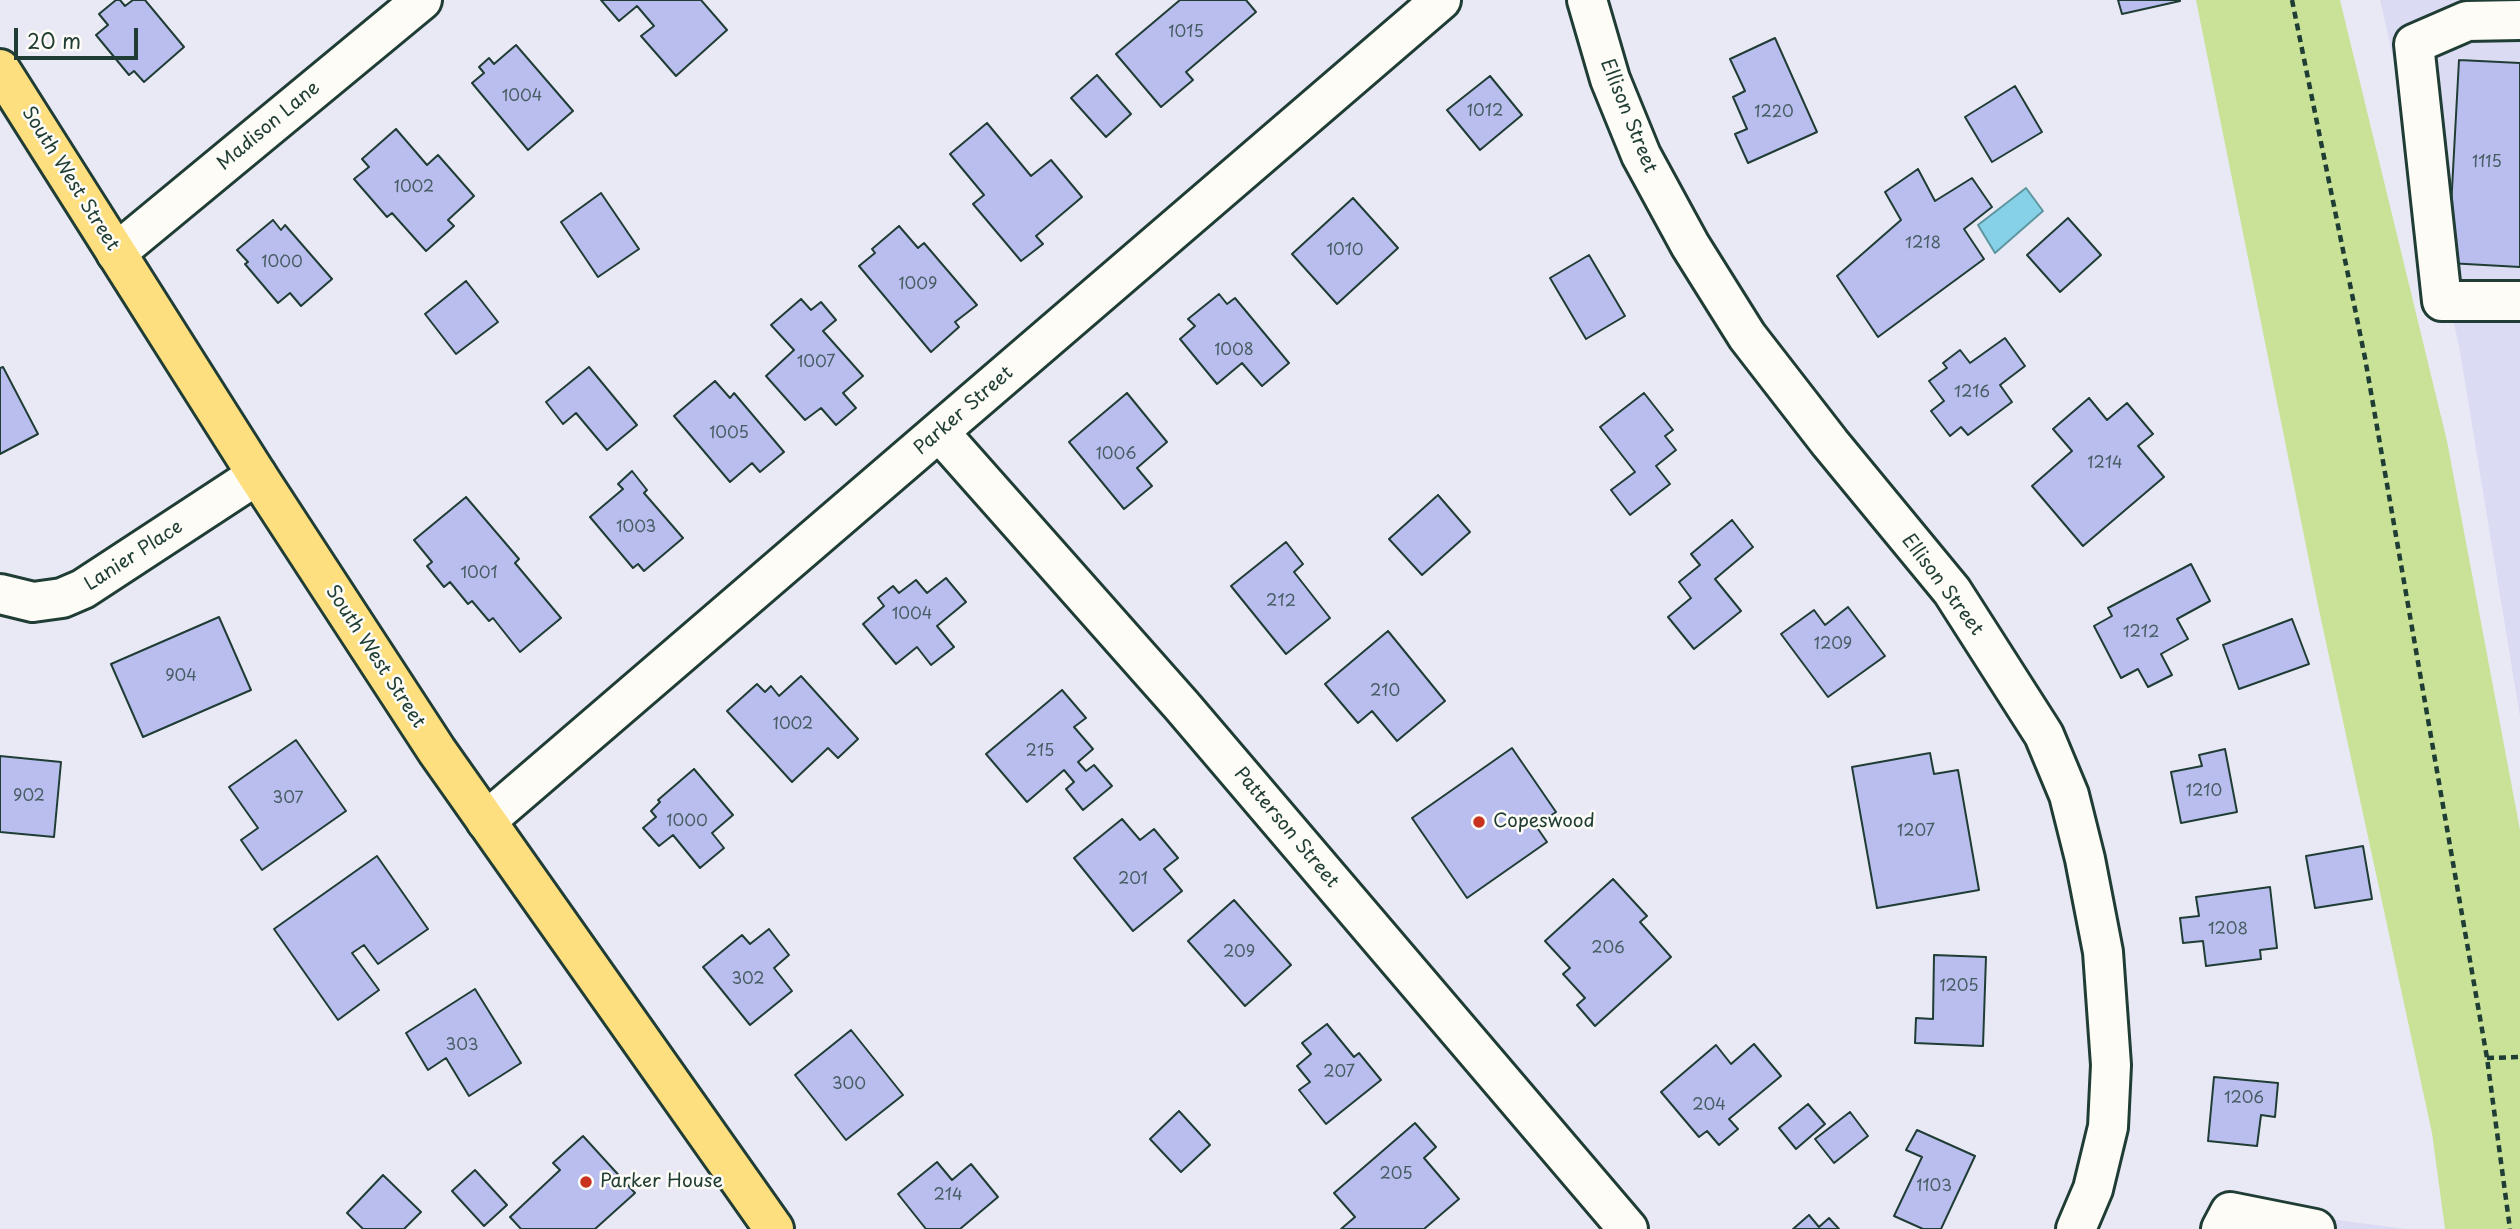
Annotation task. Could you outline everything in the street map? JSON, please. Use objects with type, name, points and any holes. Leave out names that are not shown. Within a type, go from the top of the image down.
[{"type":"main road","name":"South West Street","points":[[0,69],[257,475],[486,821],[774,1229]]},
{"type":"street","name":"Madison Lane","points":[[116,253],[422,0]]},
{"type":"street","name":"Parker Street","points":[[486,821],[1441,0]]},
{"type":"street","name":"Ellison Street","points":[[1587,0],[1610,79],[1641,155],[1690,245],[1747,337],[1829,443],[1952,591],[2044,734],[2069,795],[2103,952],[2111,1066],[2108,1127],[2093,1189],[2076,1229]]},
{"type":"street","points":[[2520,20],[2467,21],[2414,44],[2442,301],[2520,302]]},
{"type":"street","name":"Patterson Street","points":[[940,433],[1191,716],[1628,1229]]},
{"type":"street","name":"Lanier Place","points":[[0,594],[33,603],[62,598],[83,589],[257,475]]},
{"type":"street","points":[[2221,1229],[2230,1212],[2315,1229]]},
{"type":"path","points":[[2292,0],[2365,359],[2487,1058],[2510,1229]]},
{"type":"path","points":[[2487,1058],[2520,1057]]},
{"type":"shaded area","points":[[2380,0],[2520,0],[2520,717],[2459,346]]},
{"type":"shaded area","points":[[2321,1218],[2406,1229],[2321,1229]]},
{"type":"green space","points":[[2196,0],[2340,0],[2447,441],[2520,830],[2520,1229],[2445,1229],[2432,1133],[2319,610]]},
{"type":"water","points":[[2026,188],[2043,211],[1995,253],[1978,225]]},
{"type":"building","points":[[116,0],[120,0],[125,6],[133,0],[145,0],[184,47],[144,82],[134,71],[129,75],[96,35],[108,25],[99,14]]},
{"type":"building","points":[[601,0],[701,0],[727,30],[676,76],[641,36],[654,26],[637,6],[619,21]]},
{"type":"building","points":[[1180,0],[1246,0],[1256,12],[1186,72],[1193,80],[1161,107],[1116,54]]},
{"type":"building","points":[[2118,0],[2180,0],[2180,1],[2122,14]]},
{"type":"building","points":[[1775,38],[1817,132],[1748,163],[1735,134],[1747,129],[1733,97],[1745,91],[1730,59]]},
{"type":"building","points":[[516,45],[573,111],[528,150],[472,83],[484,73],[479,67],[489,58],[494,64]]},
{"type":"building","points":[[2459,60],[2520,63],[2520,267],[2448,263]]},
{"type":"building","points":[[1097,75],[1131,114],[1106,137],[1071,98]]},
{"type":"building","points":[[1490,76],[1522,115],[1480,150],[1447,110]]},
{"type":"building","points":[[2015,86],[2042,132],[1992,162],[1965,117]]},
{"type":"building","points":[[987,123],[1031,176],[1051,160],[1082,197],[1036,236],[1043,244],[1021,261],[973,204],[984,195],[950,154]]},
{"type":"building","points":[[396,129],[427,165],[438,155],[474,196],[448,220],[454,226],[426,251],[392,213],[387,217],[354,179],[369,167],[362,159]]},
{"type":"building","points":[[1918,169],[1935,201],[1972,178],[1992,207],[1964,229],[1984,259],[1878,337],[1837,276],[1901,220],[1885,192]]},
{"type":"building","points":[[601,193],[639,249],[598,277],[561,222]]},
{"type":"building","points":[[1353,198],[1398,248],[1337,304],[1292,254]]},
{"type":"building","points":[[2068,218],[2101,255],[2060,292],[2027,255]]},
{"type":"building","points":[[273,220],[281,230],[285,225],[332,279],[301,306],[290,293],[278,303],[245,264],[248,262],[237,250]]},
{"type":"building","points":[[899,226],[918,248],[924,243],[977,305],[955,322],[959,327],[931,352],[859,266],[875,253],[872,249]]},
{"type":"building","points":[[1589,255],[1625,316],[1586,339],[1550,278]]},
{"type":"building","points":[[466,281],[498,322],[456,354],[425,314]]},
{"type":"building","points":[[1219,294],[1227,304],[1235,298],[1289,363],[1262,386],[1242,363],[1217,384],[1180,339],[1195,326],[1188,319]]},
{"type":"building","points":[[801,299],[811,310],[821,302],[836,320],[823,331],[863,376],[843,393],[856,408],[836,425],[821,408],[805,420],[766,376],[794,350],[771,325]]},
{"type":"building","points":[[2005,338],[2025,366],[2000,385],[2012,402],[1968,435],[1961,427],[1950,436],[1931,411],[1944,401],[1929,381],[1947,368],[1943,363],[1960,350],[1970,363]]},
{"type":"building","points":[[3,367],[38,434],[0,454],[0,368]]},
{"type":"building","points":[[589,367],[637,425],[607,450],[576,413],[563,424],[546,402]]},
{"type":"building","points":[[715,381],[730,398],[734,393],[784,452],[760,472],[752,463],[730,482],[674,416]]},
{"type":"building","points":[[1127,393],[1167,442],[1137,468],[1152,486],[1124,509],[1069,442]]},
{"type":"building","points":[[1644,393],[1673,430],[1665,436],[1676,450],[1656,466],[1670,484],[1630,515],[1611,490],[1635,472],[1600,427]]},
{"type":"building","points":[[2089,398],[2107,420],[2127,403],[2153,434],[2138,446],[2164,477],[2083,546],[2032,486],[2072,451],[2053,429]]},
{"type":"building","points":[[632,471],[647,490],[644,493],[683,538],[644,571],[638,564],[633,568],[590,517],[623,489],[618,484]]},
{"type":"building","points":[[1438,495],[1470,532],[1422,575],[1389,539]]},
{"type":"building","points":[[466,497],[519,559],[515,563],[561,618],[520,652],[493,618],[489,621],[472,601],[468,604],[450,582],[444,587],[427,566],[432,562],[414,540]]},
{"type":"building","points":[[1732,520],[1753,547],[1715,579],[1741,611],[1694,649],[1668,617],[1691,598],[1679,582],[1700,565],[1691,554]]},
{"type":"building","points":[[1286,542],[1303,564],[1294,572],[1330,618],[1286,654],[1231,586]]},
{"type":"building","points":[[2191,564],[2210,601],[2177,619],[2188,639],[2161,654],[2172,675],[2148,687],[2138,669],[2121,678],[2094,626],[2112,616],[2108,608]]},
{"type":"building","points":[[946,578],[966,602],[937,626],[954,647],[931,665],[917,647],[896,664],[863,624],[884,606],[878,598],[893,586],[899,593],[916,580],[927,593]]},
{"type":"building","points":[[1848,607],[1885,656],[1828,697],[1781,634],[1814,610],[1825,625]]},
{"type":"building","points":[[219,617],[251,690],[143,737],[111,664]]},
{"type":"building","points":[[2292,619],[2309,664],[2239,689],[2223,645]]},
{"type":"building","points":[[1388,631],[1445,701],[1397,741],[1372,711],[1358,723],[1325,684]]},
{"type":"building","points":[[801,676],[858,739],[838,758],[828,748],[792,782],[727,711],[757,684],[765,692],[771,686],[779,696]]},
{"type":"building","points":[[1062,690],[1086,718],[1074,727],[1093,749],[1078,762],[1086,771],[1094,765],[1112,786],[1083,810],[1066,789],[1074,782],[1064,770],[1027,802],[986,754]]},
{"type":"building","points":[[296,740],[346,811],[262,870],[241,840],[258,828],[229,787]]},
{"type":"building","name":"Copeswood","points":[[1512,748],[1556,812],[1536,826],[1547,842],[1467,898],[1412,818]]},
{"type":"building","points":[[2225,749],[2237,812],[2181,823],[2171,772],[2202,766],[2199,755]]},
{"type":"building","points":[[1930,753],[1934,774],[1958,770],[1979,890],[1877,908],[1852,767]]},
{"type":"building","points":[[0,756],[61,762],[54,837],[0,832]]},
{"type":"building","points":[[694,769],[733,815],[712,833],[724,848],[700,868],[673,835],[659,846],[643,828],[656,817],[651,811],[660,802],[658,800]]},
{"type":"building","points":[[1122,819],[1140,840],[1154,829],[1178,858],[1164,869],[1182,891],[1133,931],[1074,858]]},
{"type":"building","points":[[2363,846],[2372,899],[2315,908],[2306,856]]},
{"type":"building","points":[[377,856],[428,929],[378,964],[364,945],[352,953],[379,990],[338,1020],[274,929]]},
{"type":"building","points":[[1613,879],[1647,916],[1640,922],[1671,957],[1595,1026],[1577,1005],[1585,998],[1563,974],[1570,968],[1545,941]]},
{"type":"building","points":[[2270,887],[2277,948],[2260,950],[2261,959],[2206,966],[2203,941],[2183,943],[2180,918],[2199,916],[2196,897]]},
{"type":"building","points":[[1234,900],[1291,965],[1245,1006],[1188,941]]},
{"type":"building","points":[[769,929],[789,955],[774,968],[792,991],[750,1025],[703,967],[742,935],[750,944]]},
{"type":"building","points":[[1934,955],[1986,957],[1983,1046],[1915,1043],[1916,1018],[1933,1019]]},
{"type":"building","points":[[475,989],[521,1063],[469,1096],[446,1058],[428,1070],[406,1033]]},
{"type":"building","points":[[1327,1024],[1354,1057],[1359,1053],[1381,1080],[1326,1124],[1299,1090],[1310,1082],[1297,1066],[1311,1054],[1302,1043]]},
{"type":"building","points":[[851,1030],[903,1095],[846,1140],[795,1075]]},
{"type":"building","points":[[1754,1044],[1781,1076],[1729,1119],[1738,1129],[1719,1145],[1707,1131],[1699,1137],[1661,1092],[1716,1045],[1731,1064]]},
{"type":"building","points":[[2214,1077],[2278,1083],[2275,1117],[2261,1115],[2257,1146],[2208,1141]]},
{"type":"building","points":[[1808,1104],[1825,1124],[1796,1149],[1779,1128]]},
{"type":"building","points":[[1179,1111],[1210,1145],[1181,1172],[1150,1139]]},
{"type":"building","points":[[1850,1112],[1868,1136],[1834,1163],[1815,1139]]},
{"type":"building","points":[[1415,1123],[1436,1147],[1424,1158],[1459,1199],[1424,1229],[1341,1229],[1355,1217],[1334,1193]]},
{"type":"building","points":[[1917,1130],[1975,1156],[1941,1229],[1923,1229],[1894,1216],[1922,1157],[1906,1150]]},
{"type":"building","name":"Parker House","points":[[583,1136],[635,1193],[595,1229],[521,1229],[510,1217],[560,1170],[553,1163]]},
{"type":"building","points":[[937,1162],[952,1180],[971,1164],[998,1197],[960,1229],[926,1229],[898,1194]]},
{"type":"building","points":[[475,1170],[507,1205],[484,1226],[452,1191]]},
{"type":"building","points":[[383,1175],[421,1212],[404,1229],[363,1229],[347,1213]]},
{"type":"building","points":[[1809,1215],[1819,1227],[1829,1218],[1839,1229],[1793,1229]]},
{"type":"place","name":"Copeswood","points":[[1479,822]]},
{"type":"place","name":"Parker House","points":[[586,1182]]}]
